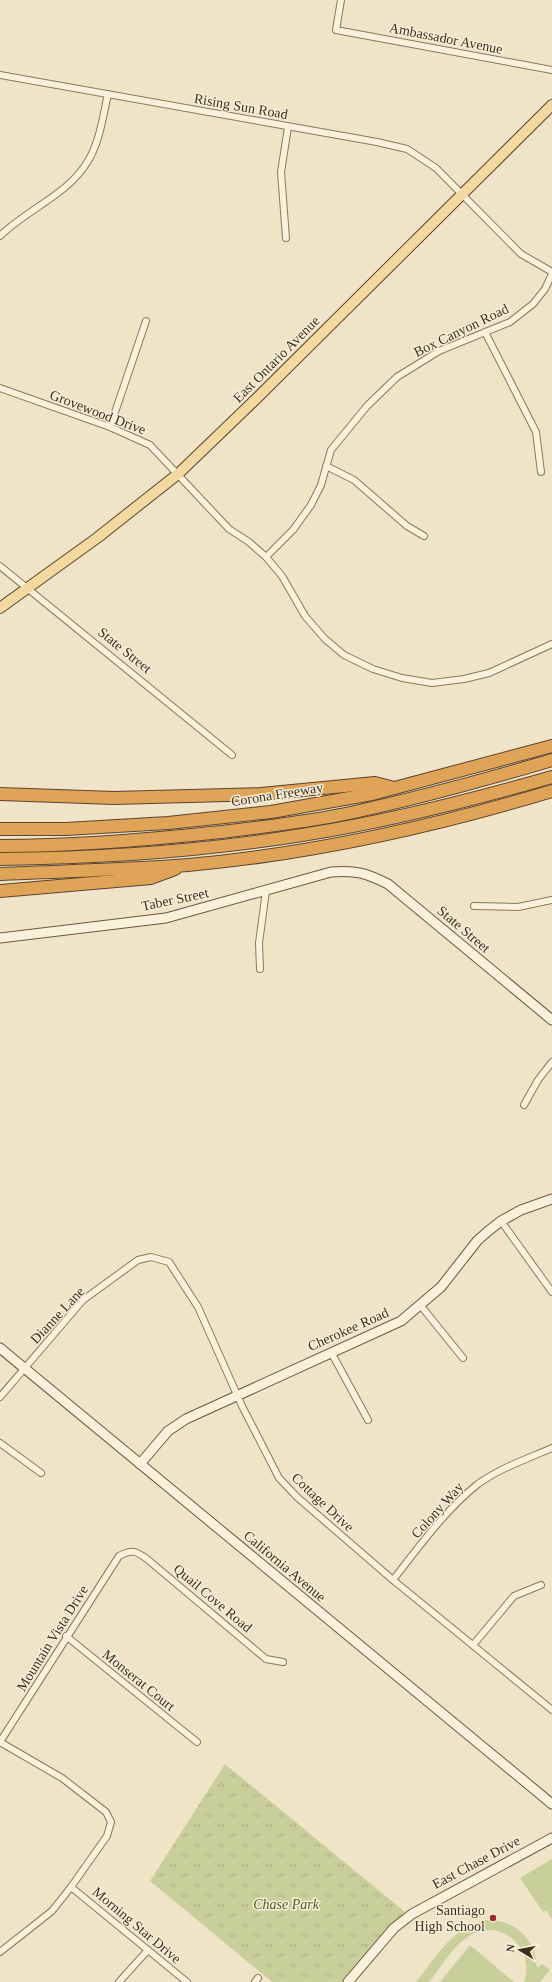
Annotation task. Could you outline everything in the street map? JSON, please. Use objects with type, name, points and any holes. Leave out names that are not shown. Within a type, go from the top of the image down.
[{"type":"highway","name":"Corona Freeway","points":[[0,829],[66,829],[213,819],[271,812],[372,794],[552,746]]},
{"type":"highway","points":[[0,846],[96,843],[172,838],[256,828],[348,813],[448,790],[552,760]]},
{"type":"highway","points":[[0,859],[77,858],[196,849],[308,834],[414,813],[552,777]]},
{"type":"highway","points":[[0,794],[114,798],[261,794],[375,783],[395,788]]},
{"type":"highway","points":[[0,874],[188,865],[308,849],[382,836],[479,813],[552,791]]},
{"type":"highway","points":[[0,892],[151,878],[188,865]]},
{"type":"main road","name":"East Ontario Avenue","points":[[0,608],[97,538],[178,474],[258,397],[552,105]]},
{"type":"street","name":"Ambassador Avenue","points":[[341,0],[336,30],[552,70]]},
{"type":"street","name":"Rising Sun Road","points":[[0,75],[377,142],[407,149],[436,168],[521,254],[552,273]]},
{"type":"street","points":[[0,236],[65,187],[88,162],[99,134],[108,94]]},
{"type":"street","points":[[286,238],[281,172],[288,127]]},
{"type":"street","name":"Box Canyon Road","points":[[266,557],[293,530],[311,505],[321,485],[331,450],[367,406],[397,377],[439,351],[510,322],[533,304],[545,289],[552,273]]},
{"type":"street","points":[[110,427],[146,321]]},
{"type":"street","points":[[485,332],[536,432],[541,472]]},
{"type":"street","name":"Grovewood Drive","points":[[0,388],[110,427],[150,445],[229,529],[249,542],[266,557],[282,576],[305,616],[325,639],[344,655],[373,669],[402,678],[432,683],[464,679],[489,673],[552,644]]},
{"type":"street","points":[[326,466],[354,480],[407,526],[424,536]]},
{"type":"street","name":"State Street","points":[[0,566],[232,755]]},
{"type":"street","name":"State Street","points":[[352,870],[368,874],[388,884],[552,1020]]},
{"type":"street","name":"Taber Street","points":[[0,938],[166,918],[331,872],[352,870]]},
{"type":"street","points":[[260,970],[259,943],[266,891]]},
{"type":"street","points":[[474,906],[518,907],[552,900]]},
{"type":"street","points":[[524,1106],[538,1080],[552,1062]]},
{"type":"street","name":"Cherokee Road","points":[[140,1464],[168,1431],[186,1419],[400,1321],[421,1306],[441,1287],[477,1241],[501,1221],[521,1210],[552,1199]]},
{"type":"street","points":[[501,1221],[552,1292]]},
{"type":"street","name":"Dianne Lane","points":[[0,1397],[83,1300],[138,1260],[151,1257]]},
{"type":"street","name":"Cottage Drive","points":[[151,1257],[169,1262],[198,1307],[237,1395],[279,1478],[297,1497],[393,1580],[552,1710]]},
{"type":"street","points":[[421,1306],[463,1358]]},
{"type":"street","name":"California Avenue","points":[[0,1348],[552,1804]]},
{"type":"street","points":[[331,1352],[368,1420]]},
{"type":"street","points":[[0,1443],[41,1473]]},
{"type":"street","name":"Colony Way","points":[[393,1580],[455,1504],[478,1484],[500,1471],[552,1448]]},
{"type":"street","name":"Mountain Vista Drive","points":[[0,1742],[66,1636],[119,1556],[128,1551]]},
{"type":"street","name":"Quail Cove Road","points":[[128,1551],[137,1552],[147,1559],[266,1658],[283,1662]]},
{"type":"street","points":[[473,1645],[514,1596],[541,1584]]},
{"type":"street","name":"Monserat Court","points":[[66,1636],[197,1742]]},
{"type":"street","points":[[0,1742],[62,1778],[106,1812],[111,1822],[107,1836],[72,1886],[52,1911],[0,1952]]},
{"type":"street","name":"East Chase Drive","points":[[348,1982],[394,1928],[423,1906],[552,1838]]},
{"type":"street","name":"Morning Star Drive","points":[[72,1886],[187,1982]]},
{"type":"street","points":[[120,1982],[148,1950]]},
{"type":"green space","name":"Chase Park","points":[[225,1764],[405,1912],[342,1982],[272,1982],[150,1881]]},
{"type":"green space","points":[[552,1859],[552,1919],[546,1910],[543,1912],[520,1878]]},
{"type":"green space","points":[[485,1920],[506,1923],[522,1933],[533,1948],[537,1968],[542,1964],[550,1970],[540,1982],[524,1982],[526,1970],[525,1958],[520,1948],[513,1939],[504,1933],[493,1930],[481,1931],[463,1940],[452,1951],[429,1982],[416,1982],[454,1936],[474,1923]]},
{"type":"green space","points":[[470,1945],[514,1982],[440,1982]]},
{"type":"place","name":"Santiago High School","points":[[493,1918]]}]
